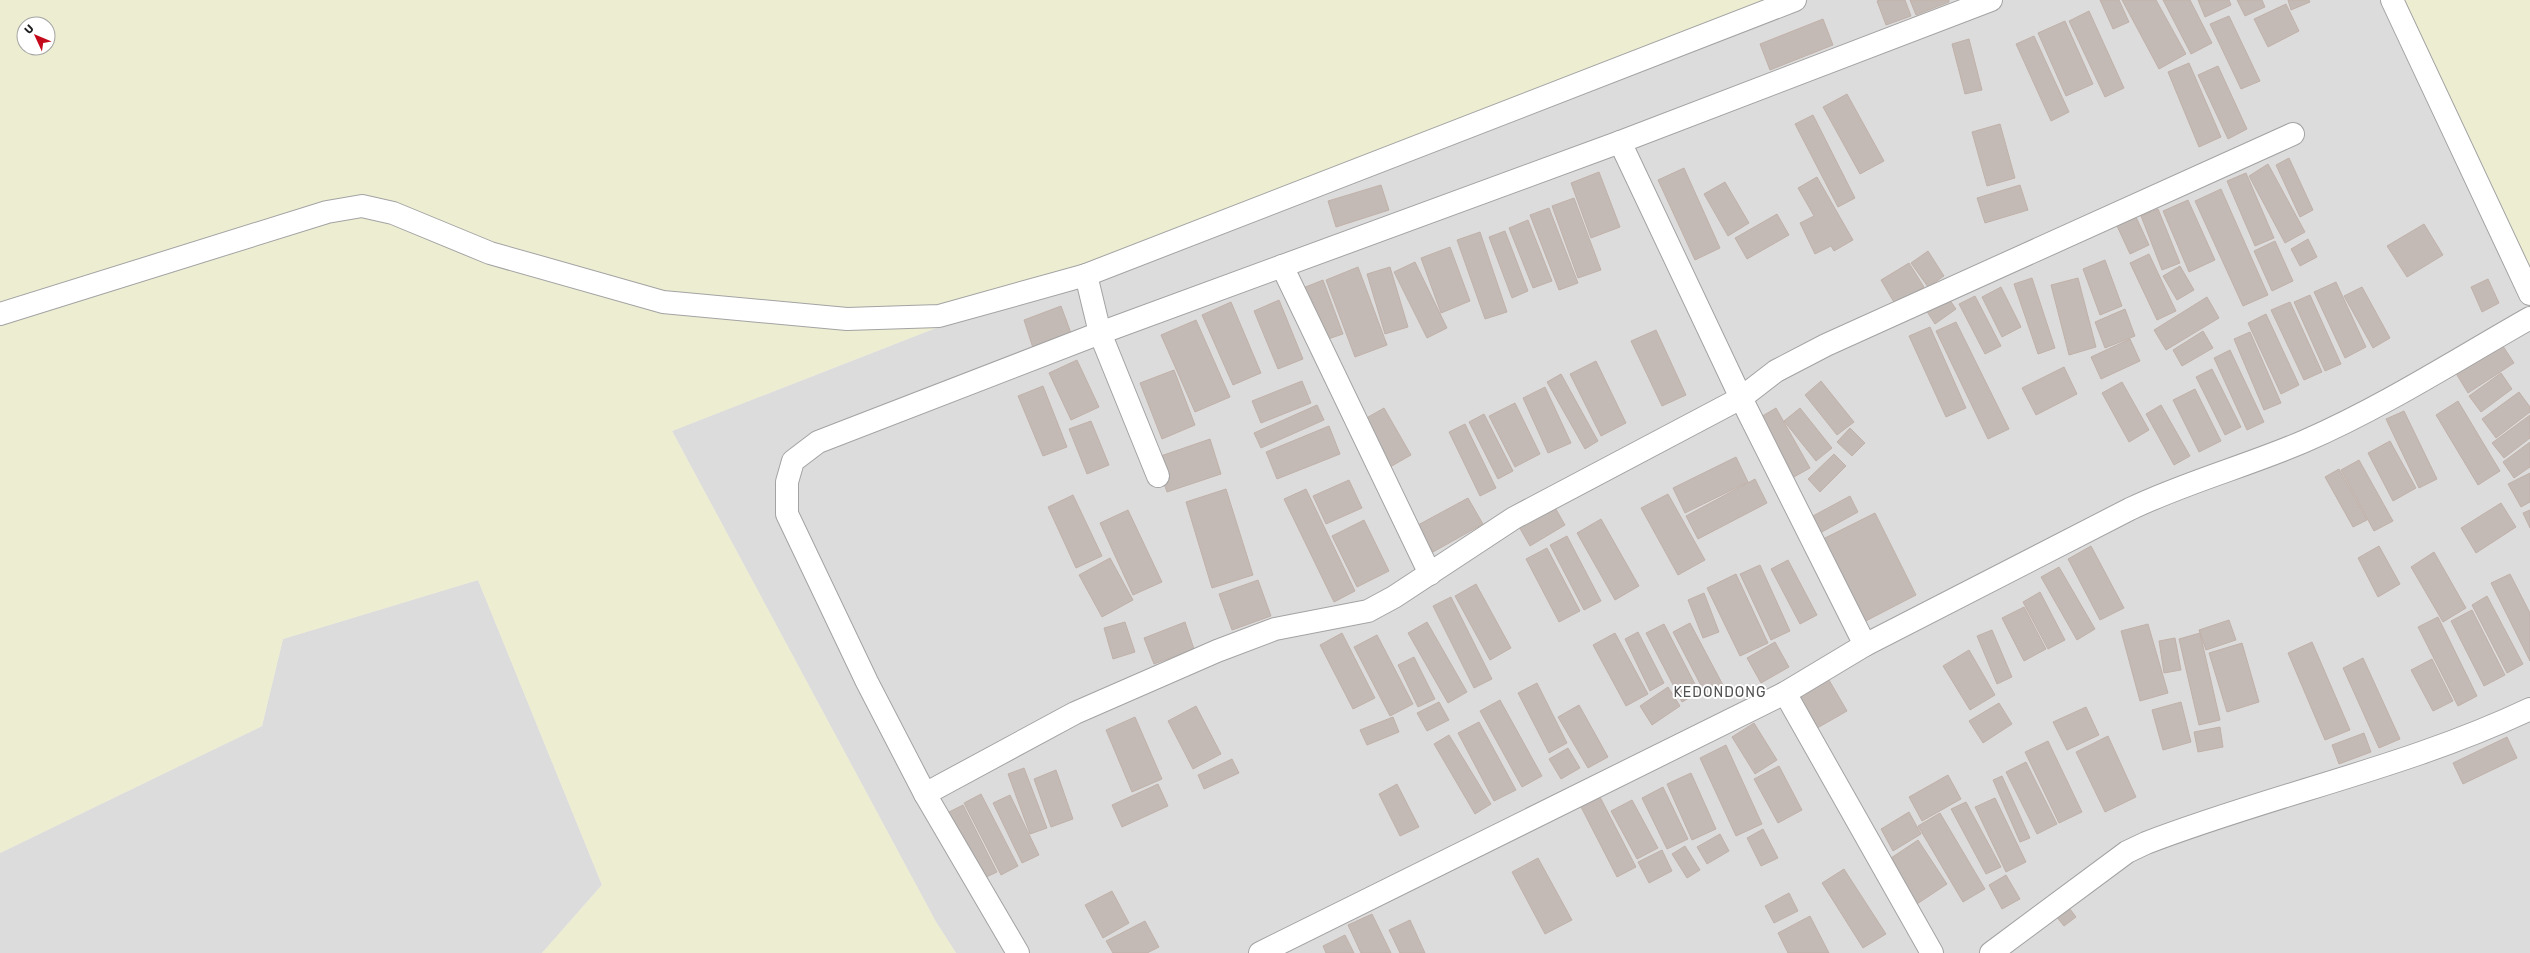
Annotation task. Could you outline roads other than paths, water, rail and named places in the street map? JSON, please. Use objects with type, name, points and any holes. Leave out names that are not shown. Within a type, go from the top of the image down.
[{"type":"street","points":[[0,314],[327,212],[362,206],[393,213],[490,253],[600,286],[663,302],[720,309],[847,319],[940,316],[1086,275],[1795,0]]},
{"type":"street","points":[[1018,953],[925,794],[867,682],[787,514],[787,482],[794,460],[818,442],[1100,333],[1620,142],[1991,0]]},
{"type":"street","points":[[2392,0],[2530,294]]},
{"type":"street","points":[[925,794],[1075,713],[1210,654],[1276,629],[1368,610],[1430,574],[1514,518],[1740,398],[1776,371],[1826,345],[2293,134]]},
{"type":"street","points":[[1620,142],[1740,398],[1865,645]]},
{"type":"street","points":[[1282,266],[1430,574]]},
{"type":"street","points":[[1086,275],[1100,333],[1158,476]]},
{"type":"street","points":[[1260,953],[1785,693],[1865,645],[2167,491],[2252,464],[2347,421],[2530,318]]},
{"type":"street","points":[[1785,693],[1932,953]]},
{"type":"street","points":[[1991,953],[2121,856],[2146,843],[2278,797],[2413,755],[2500,723],[2530,709]]},
{"type":"district","name":"KEDONDONG","points":[[1720,692]]}]
